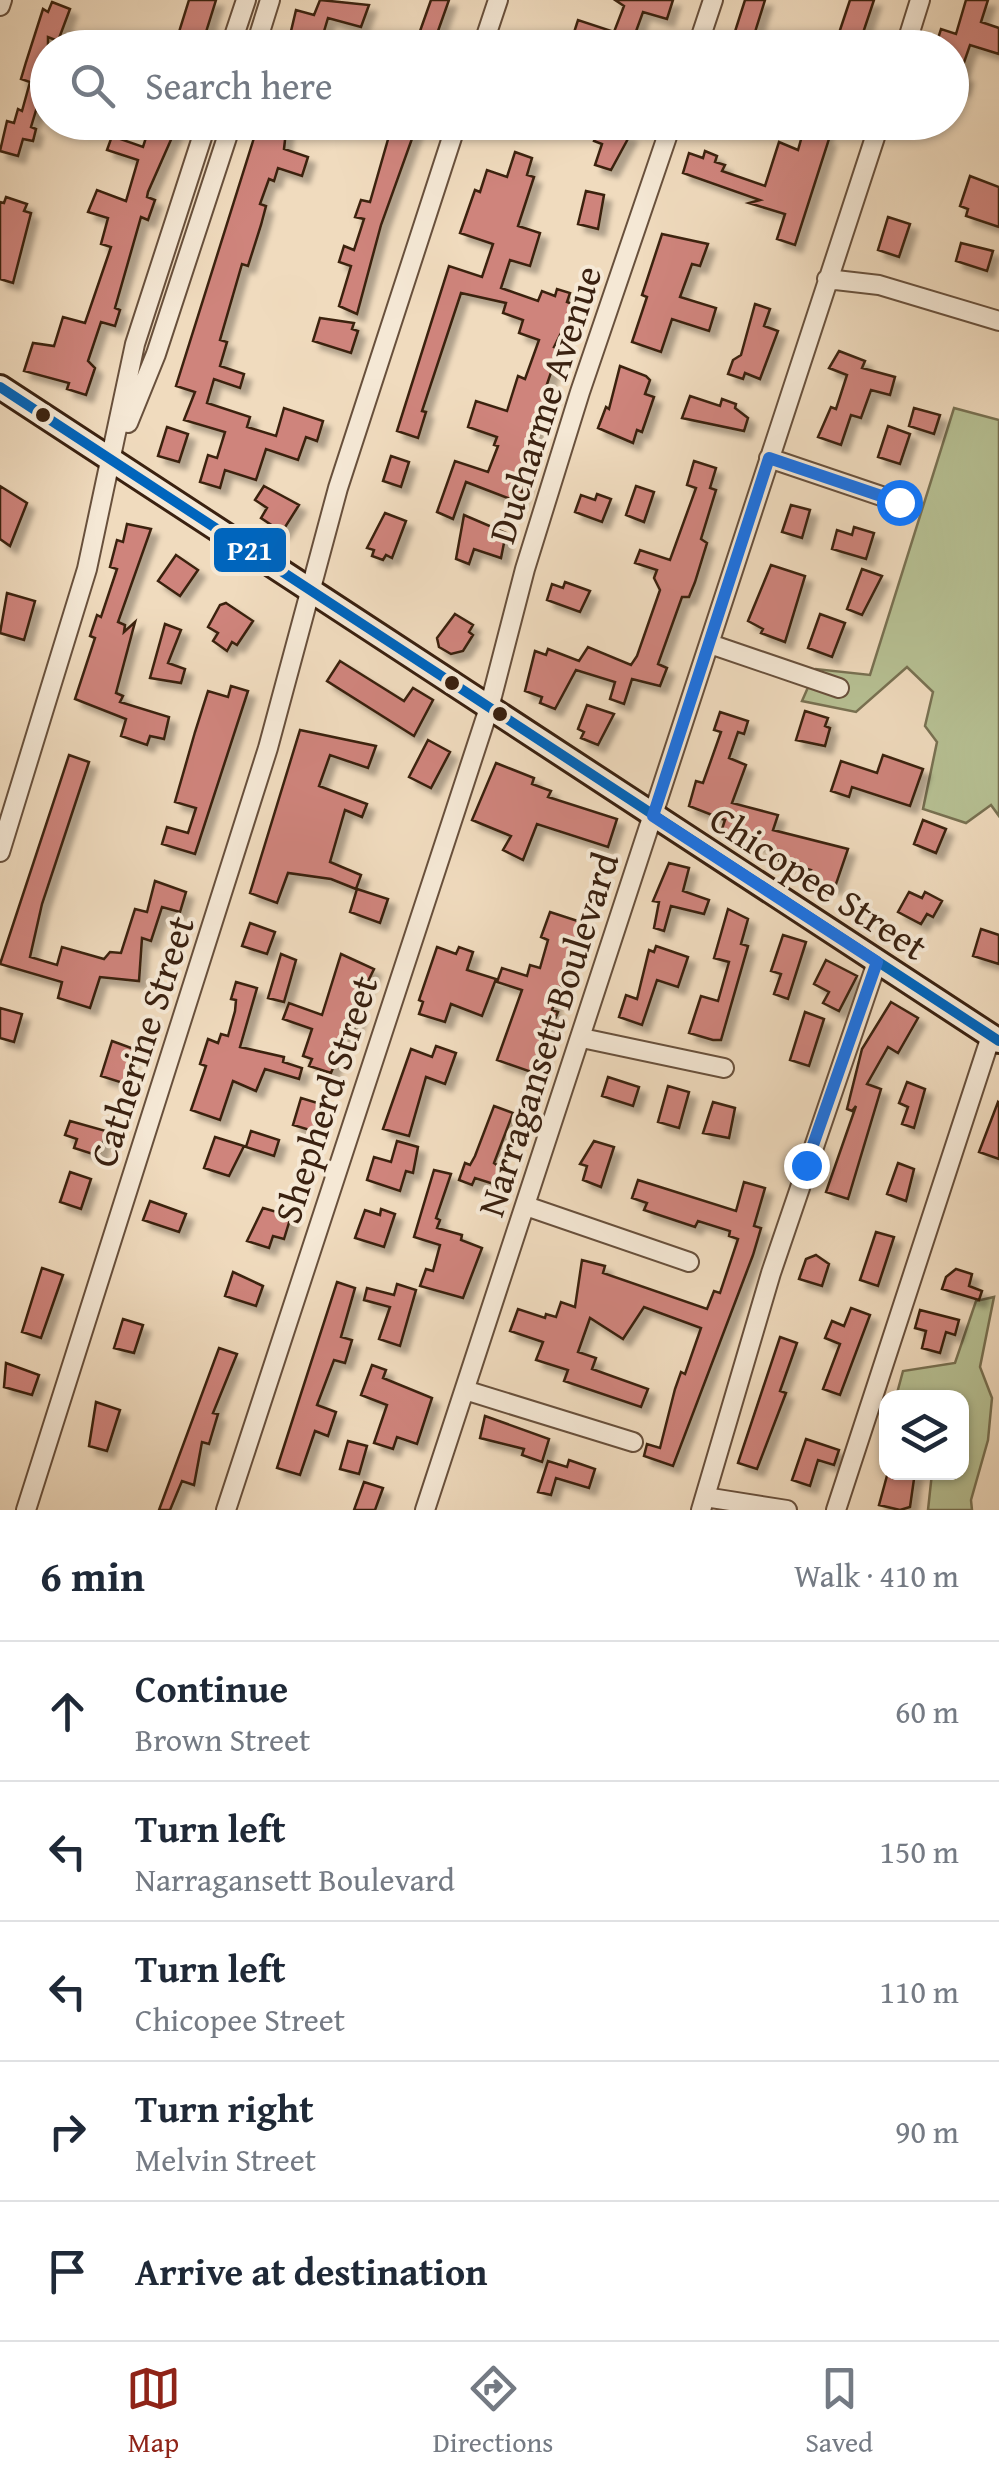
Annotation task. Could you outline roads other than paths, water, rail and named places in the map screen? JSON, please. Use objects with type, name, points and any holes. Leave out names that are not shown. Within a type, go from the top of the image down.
[{"type":"main road","name":"Chicopee Street","points":[[0,387],[995,1039]]},
{"type":"street","points":[[236,30],[246,0]]},
{"type":"street","points":[[261,30],[270,0]]},
{"type":"street","points":[[488,30],[498,0]]},
{"type":"street","points":[[703,30],[713,0]]},
{"type":"street","points":[[910,30],[920,0]]},
{"type":"street","points":[[0,852],[86,570],[136,344],[201,140]]},
{"type":"street","points":[[112,461],[180,282],[226,140]]},
{"type":"street","name":"Catherine Street","points":[[26,1510],[268,748],[370,385],[451,140]]},
{"type":"street","name":"Ducharme Avenue","points":[[488,708],[530,552],[666,140]]},
{"type":"street","name":"Narragansett Boulevard","points":[[425,1510],[468,1392],[485,1322],[582,1038],[874,140]]},
{"type":"street","points":[[160,274],[180,282]]},
{"type":"street","points":[[827,278],[878,285],[999,321]]},
{"type":"street","points":[[769,458],[899,502]]},
{"type":"street","points":[[710,644],[839,688]]},
{"type":"street","name":"Shepherd Street","points":[[226,1510],[488,708]]},
{"type":"street","points":[[787,1510],[703,1503],[770,1273],[877,962]]},
{"type":"street","points":[[582,1038],[724,1068]]},
{"type":"street","points":[[836,1510],[995,1039]]},
{"type":"street","points":[[526,1206],[689,1262]]},
{"type":"street","points":[[468,1392],[633,1442]]}]
